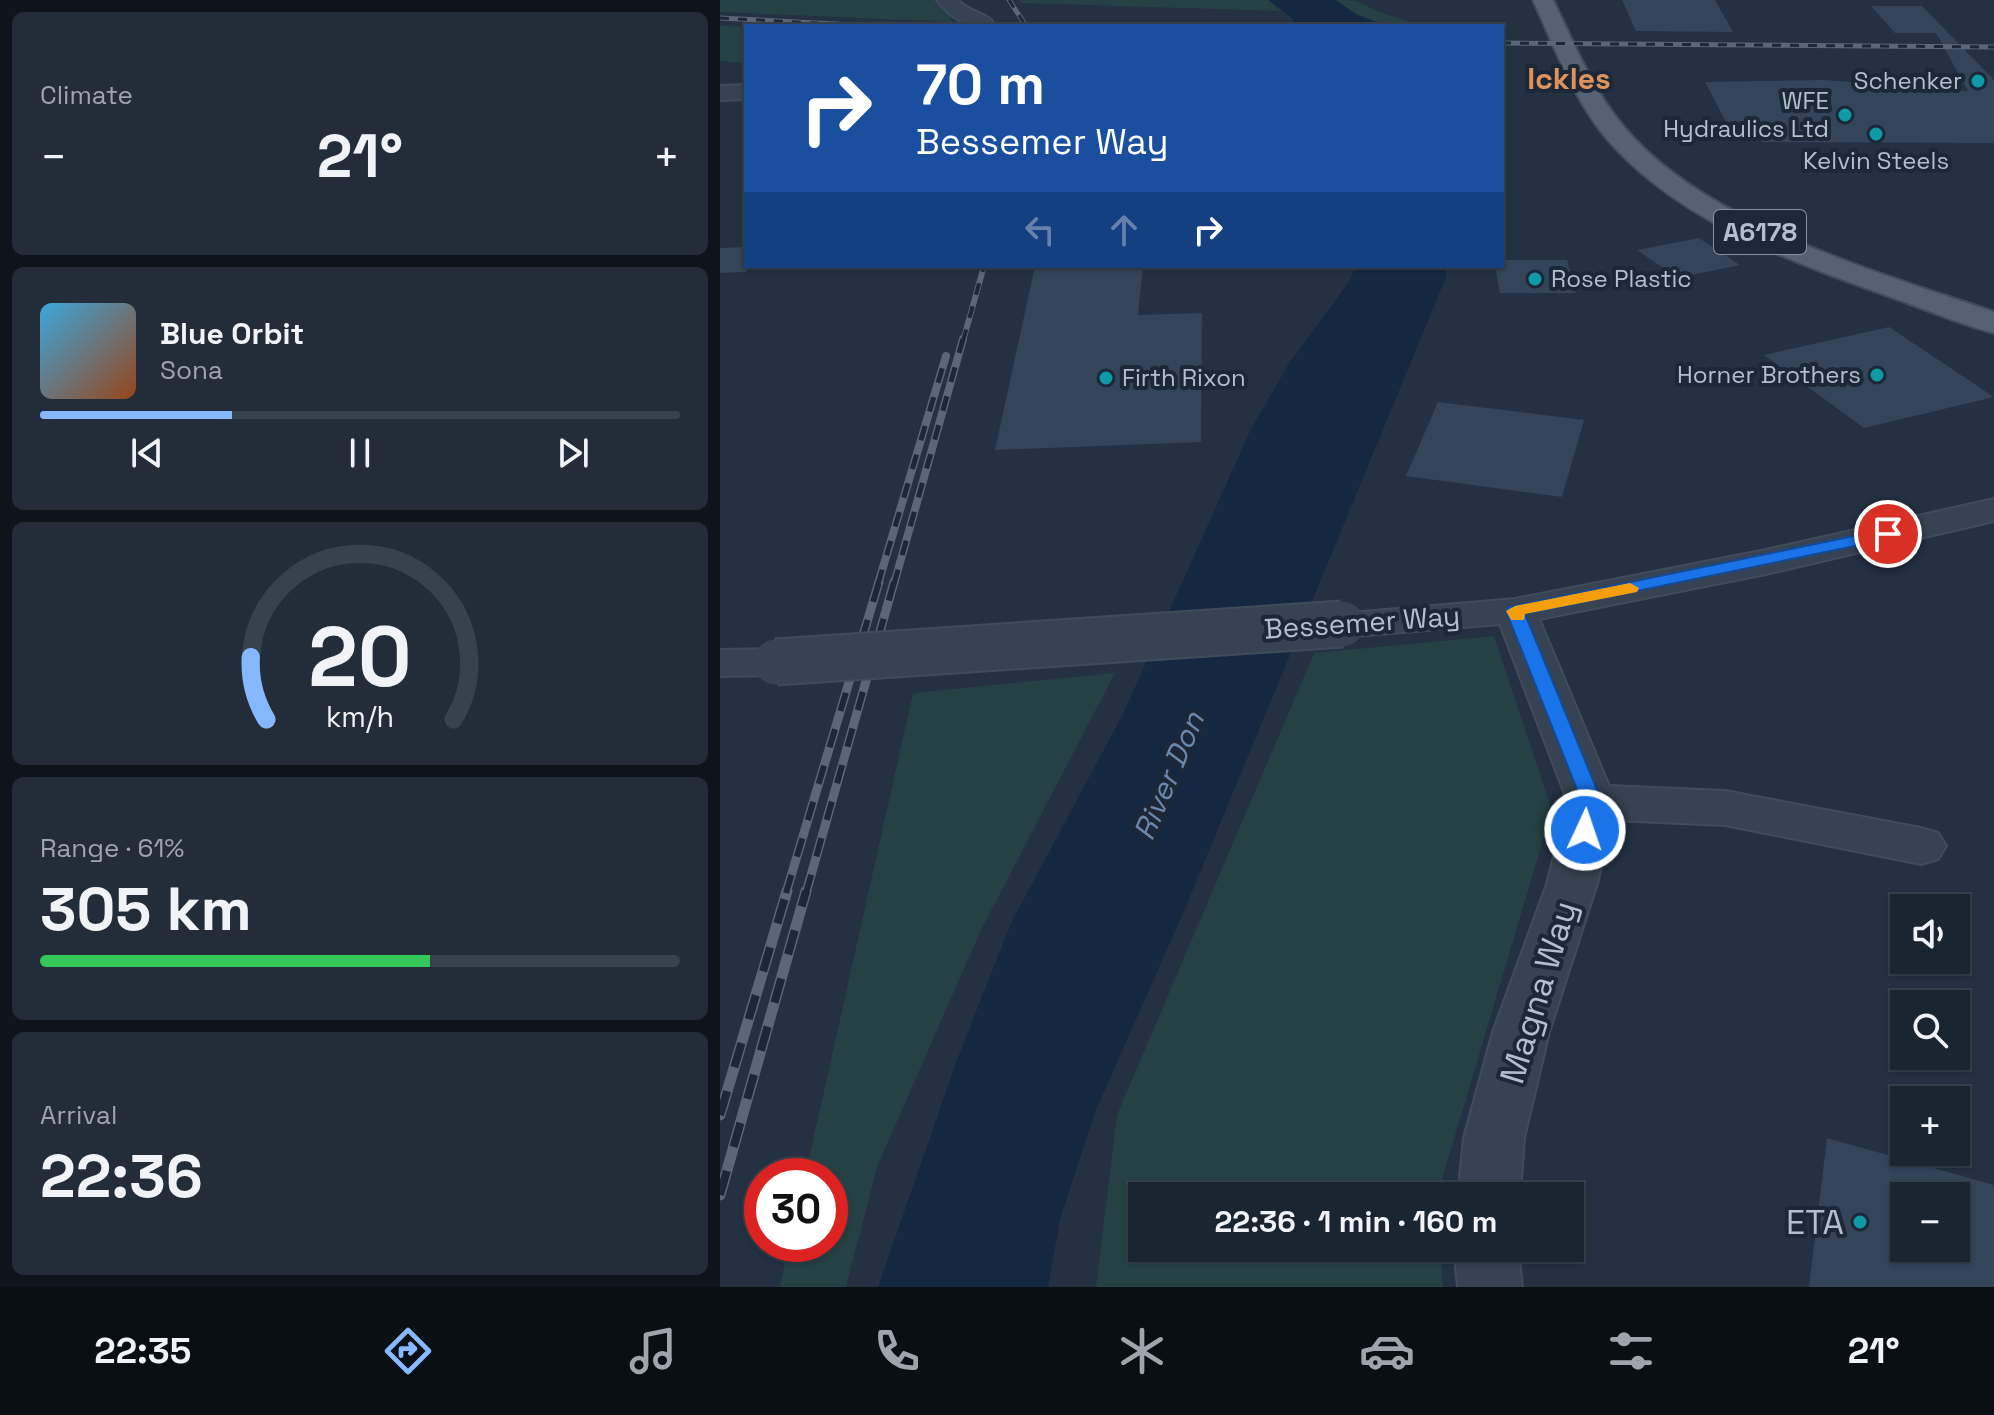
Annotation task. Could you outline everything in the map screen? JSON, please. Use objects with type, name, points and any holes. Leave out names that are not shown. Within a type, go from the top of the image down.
[{"type":"main road","name":"A6178","points":[[1543,0],[1577,69],[1614,130],[1640,159],[1671,182],[1751,229],[1994,323]]},
{"type":"street","points":[[947,0],[961,15],[982,21]]},
{"type":"street","points":[[720,93],[744,92]]},
{"type":"street","name":"Bessemer Way","points":[[720,663],[776,662],[1515,611],[1766,562],[1994,510]]},
{"type":"street","points":[[1515,611],[1592,802],[1725,808],[1921,846]]},
{"type":"street","name":"Magna Way","points":[[1490,1182],[1494,1138],[1521,1032],[1572,884],[1592,802]]},
{"type":"street","points":[[1487,1262],[1490,1287]]},
{"type":"green space","points":[[720,0],[938,0],[953,22],[720,12]]},
{"type":"green space","points":[[1019,0],[1269,0],[1281,11],[1021,3]]},
{"type":"green space","points":[[1336,0],[1357,1],[1413,24],[1374,20]]},
{"type":"green space","points":[[720,26],[744,27],[744,63],[720,61]]},
{"type":"green space","points":[[1494,636],[1552,810],[1441,1182],[1128,1182],[1128,1262],[1441,1262],[1443,1287],[1096,1287],[1117,1115],[1314,653]]},
{"type":"green space","points":[[1115,673],[981,930],[877,1167],[846,1287],[780,1287],[785,1262],[848,1262],[848,1158],[809,1158],[913,693]]},
{"type":"water","points":[[1269,0],[1336,0],[1358,16],[1384,24],[1294,24],[1292,18]]},
{"type":"water","name":"River Don","points":[[1355,268],[1446,268],[1446,277],[1184,911],[1095,1112],[1060,1219],[1048,1287],[878,1287],[957,1060],[1011,923],[1123,714],[1251,429],[1288,365],[1348,283]]},
{"type":"building","points":[[1622,0],[1715,0],[1733,32],[1636,31]]},
{"type":"building","points":[[1871,6],[1922,6],[1994,80],[1994,143],[1762,142],[1752,126],[1728,126],[1705,82],[1824,80],[1968,91],[1936,33],[1895,33]]},
{"type":"building","name":"Rose Plastic","points":[[1699,238],[1740,265],[1677,278],[1637,250]]},
{"type":"building","points":[[744,247],[746,272],[720,273],[720,248]]},
{"type":"building","name":"Rose Plastic","points":[[1504,260],[1567,260],[1576,293],[1500,293],[1495,268],[1504,268]]},
{"type":"building","name":"Firth Rixon","points":[[1035,268],[1143,268],[1138,315],[1202,313],[1201,442],[995,450]]},
{"type":"building","name":"Horner Brothers","points":[[1889,327],[1994,397],[1864,428],[1764,355]]},
{"type":"building","points":[[1438,402],[1584,420],[1562,497],[1406,476]]},
{"type":"building","name":"ETA","points":[[1827,1138],[1890,1156],[1890,1166],[1926,1166],[1994,1185],[1994,1287],[1809,1287]]},
{"type":"railway","points":[[1009,0],[1025,24]]},
{"type":"railway","points":[[720,18],[836,24]]},
{"type":"railway","points":[[1504,43],[1994,47]]},
{"type":"railway","points":[[963,341],[983,268]]},
{"type":"railway","points":[[894,584],[963,339]]},
{"type":"railway","points":[[878,584],[946,356]]},
{"type":"railway","points":[[786,893],[879,582]]},
{"type":"railway","points":[[806,893],[894,582]]},
{"type":"railway","points":[[720,1115],[787,891]]},
{"type":"railway","points":[[720,1195],[806,891]]},
{"type":"slow traffic","points":[[1517,616],[1515,611],[1630,588]]},
{"type":"place","name":"Schenker","points":[[1978,81]]},
{"type":"place","name":"WFE Hydraulics Ltd","points":[[1845,115]]},
{"type":"place","name":"Kelvin Steels","points":[[1876,134]]},
{"type":"place","name":"Rose Plastic","points":[[1535,279]]},
{"type":"place","name":"Horner Brothers","points":[[1877,375]]},
{"type":"place","name":"Firth Rixon","points":[[1106,378]]},
{"type":"place","name":"ETA","points":[[1860,1222]]},
{"type":"district","name":"Ickles","points":[[1569,79]]},
{"type":"route","points":[[1585,830],[1592,802],[1515,611],[1766,562],[1888,534]]}]
